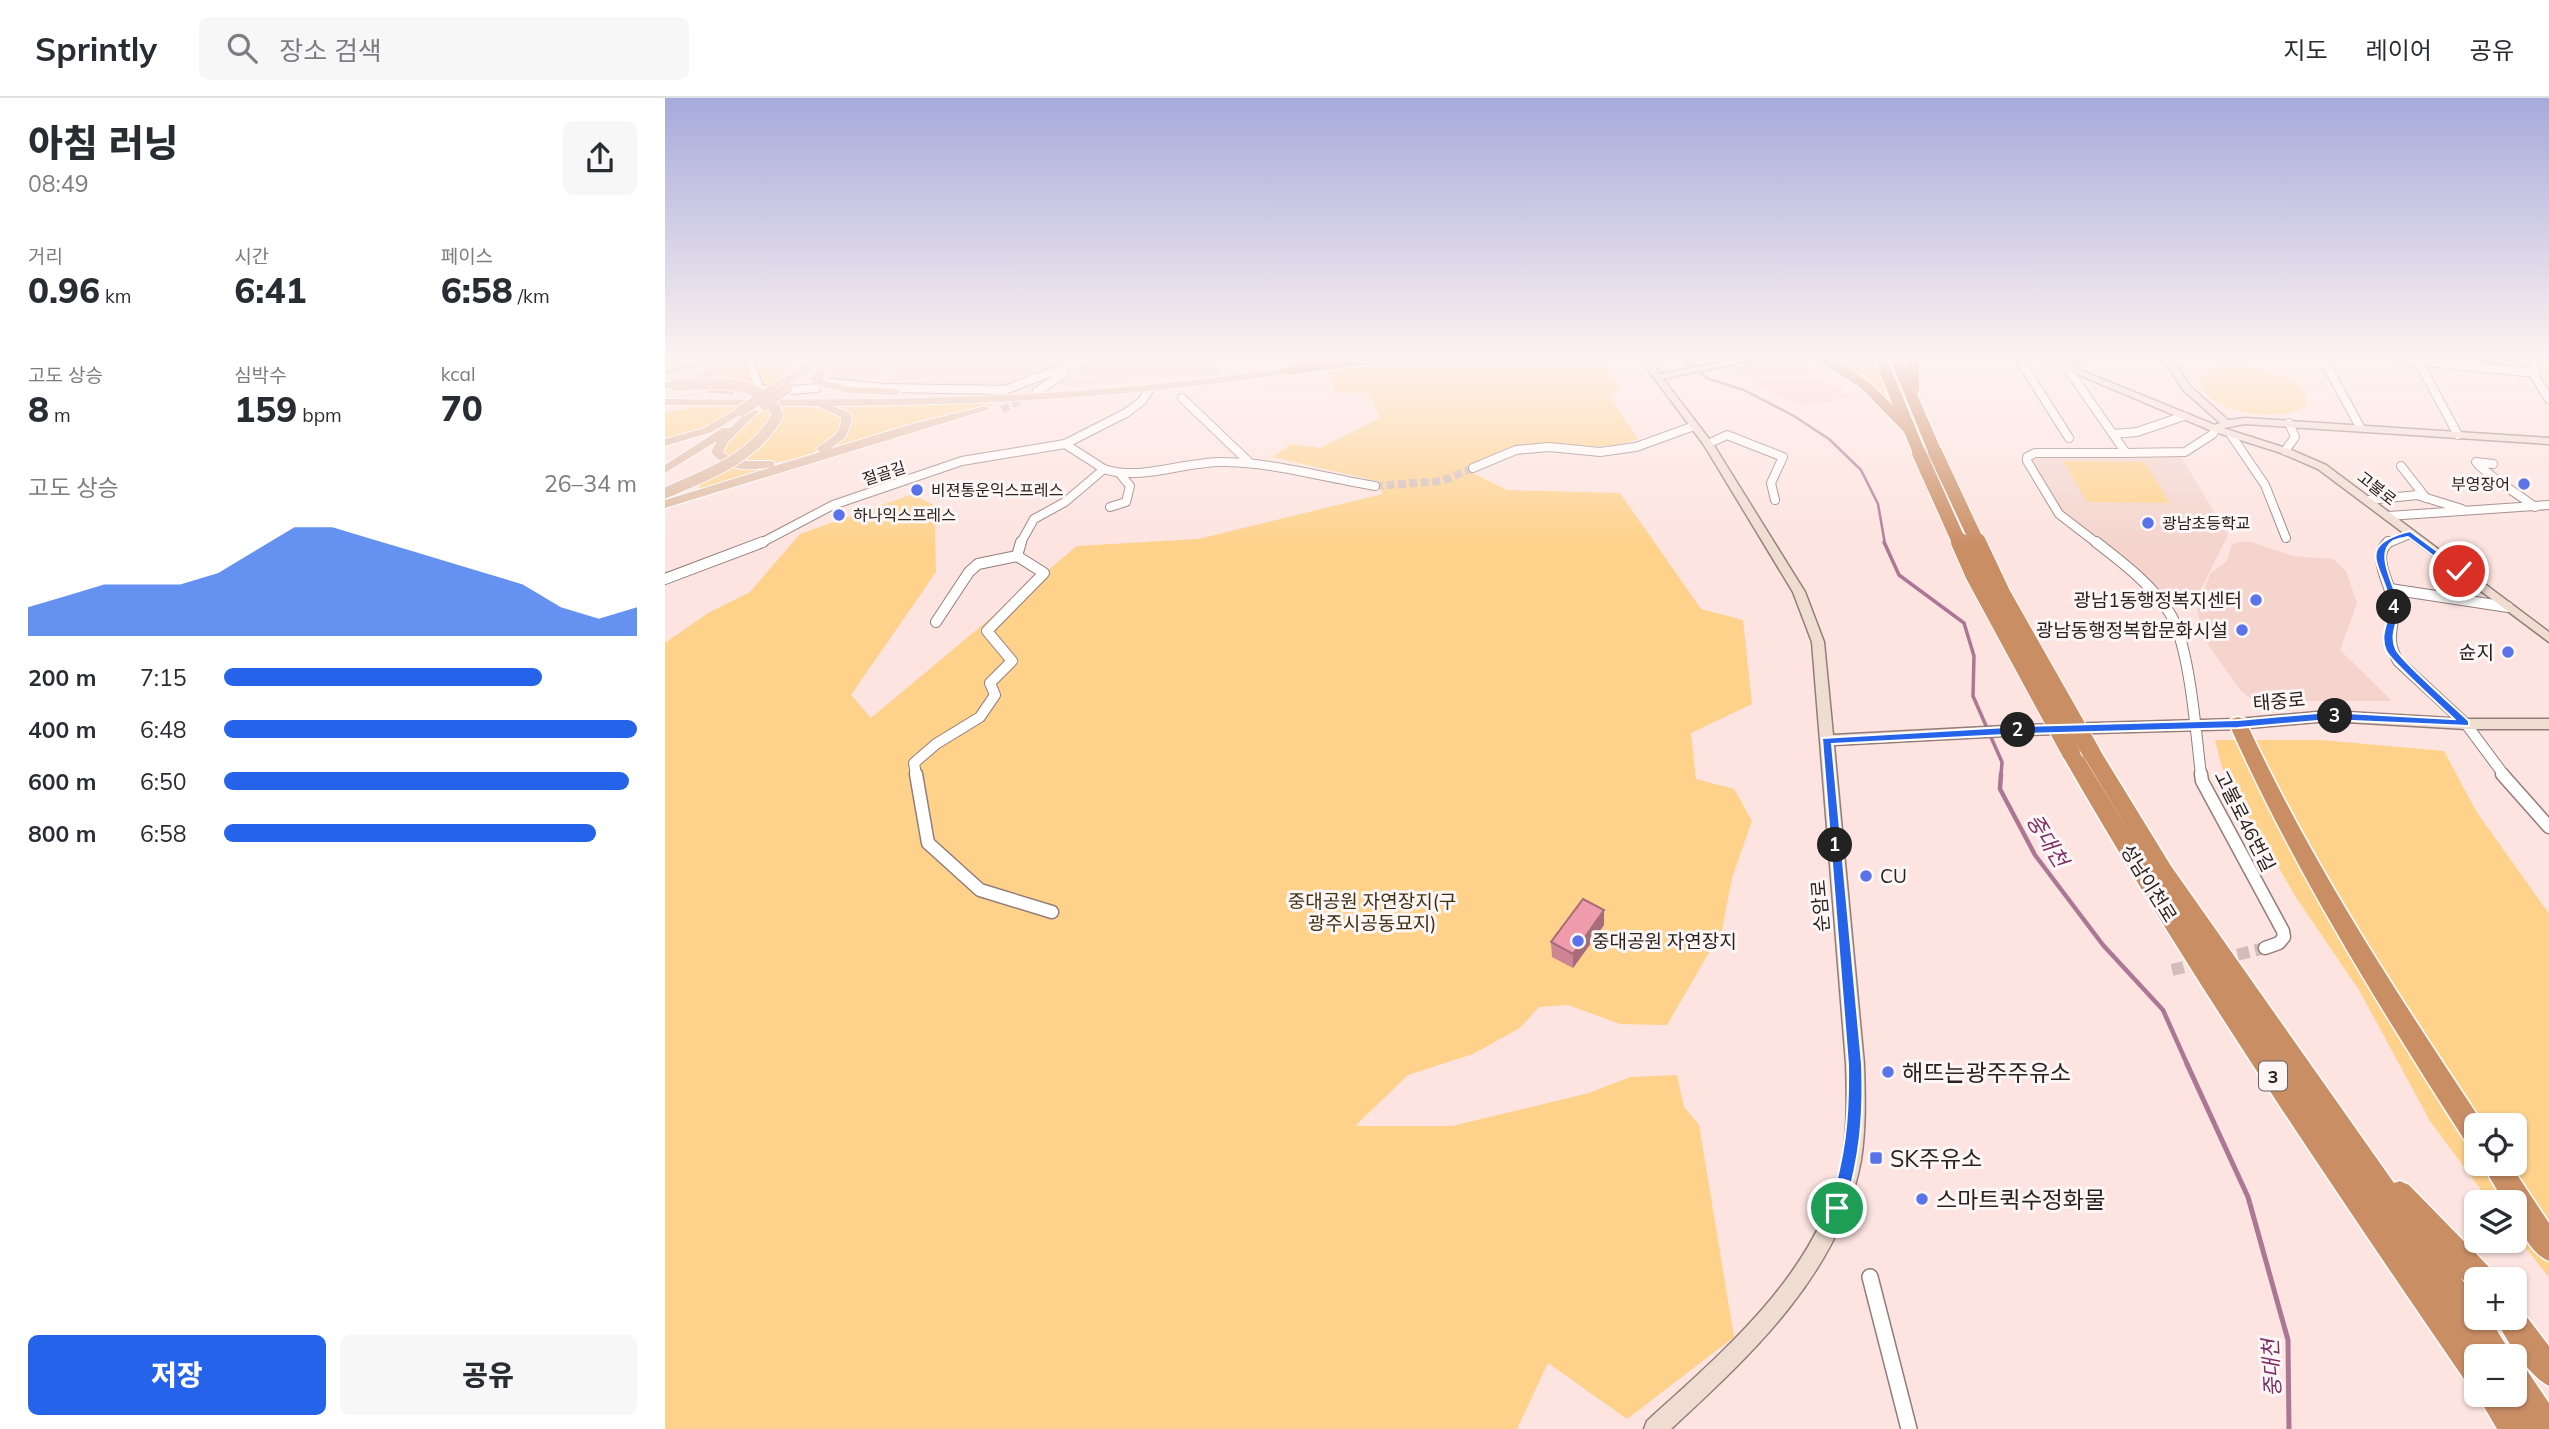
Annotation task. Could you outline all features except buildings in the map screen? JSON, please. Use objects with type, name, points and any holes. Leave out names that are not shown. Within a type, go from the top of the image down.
[{"type":"highway","points":[[1901,421],[1912,433]]},
{"type":"highway","name":"성남이천로","points":[[1907,421],[1927,453]]},
{"type":"highway","name":"성남이천로","points":[[1919,421],[1927,453],[1985,597],[2081,753],[2490,1344]]},
{"type":"highway","points":[[2238,724],[2258,772],[2304,860],[2464,1116]]},
{"type":"highway","name":"성남이천로","points":[[2081,753],[2141,873],[2261,1059],[2464,1355]]},
{"type":"highway","points":[[2296,1064],[2412,1210],[2469,1267]]},
{"type":"highway","points":[[2503,1176],[2549,1247]]},
{"type":"highway","points":[[2519,1330],[2549,1371]]},
{"type":"highway","points":[[2527,1397],[2549,1429]]},
{"type":"highway","points":[[2500,1407],[2515,1429]]},
{"type":"main road","points":[[665,443],[708,430],[723,421]]},
{"type":"main road","points":[[665,463],[726,421]]},
{"type":"main road","points":[[665,470],[739,421]]},
{"type":"main road","points":[[744,421],[719,446],[720,457],[727,462],[750,466],[788,461],[821,449],[836,441],[845,431],[848,421]]},
{"type":"main road","points":[[665,493],[740,458],[764,437],[774,421]]},
{"type":"main road","points":[[665,504],[934,421]]},
{"type":"street","name":"절골길","points":[[665,579],[764,542],[833,505],[962,461],[1065,444],[1110,421]]},
{"type":"street","points":[[1206,421],[1250,463]]},
{"type":"street","name":"순암로","points":[[1655,1429],[1747,1343],[1818,1250],[1837,1208],[1850,1163],[1856,1116],[1855,1064],[1818,642],[1799,592],[1708,444],[1690,421]]},
{"type":"street","points":[[2058,421],[2069,438]]},
{"type":"street","points":[[2105,421],[2126,453],[2185,452],[2226,423],[2360,426],[2549,441]]},
{"type":"street","points":[[2114,434],[2137,432],[2170,421]]},
{"type":"street","name":"고불로","points":[[2197,421],[2231,435],[2285,451],[2322,467],[2549,638]]},
{"type":"street","points":[[2357,421],[2360,426]]},
{"type":"street","points":[[2451,421],[2458,435]]},
{"type":"street","points":[[2285,451],[2295,437],[2289,423]]},
{"type":"street","points":[[1473,468],[1501,454],[1531,448],[1600,452],[1636,447],[1694,426]]},
{"type":"street","points":[[1708,444],[1727,435],[1783,457],[1771,483],[1775,500]]},
{"type":"street","points":[[2231,435],[2265,485],[2286,538]]},
{"type":"street","points":[[1065,444],[1104,469],[1121,475],[1190,464],[1250,463],[1375,486]]},
{"type":"street","name":"고불로46번길","points":[[2126,453],[2035,453],[2027,457],[2027,460],[2059,514],[2109,550],[2143,579],[2171,614],[2185,658],[2201,781],[2283,931],[2284,937],[2279,943],[2265,948]]},
{"type":"street","points":[[2493,464],[2476,462],[2486,474],[2514,489],[2535,507]]},
{"type":"street","points":[[2401,466],[2426,498]]},
{"type":"street","points":[[1017,556],[1023,533],[1031,522],[1043,512],[1061,505],[1086,480],[1104,469]]},
{"type":"street","points":[[1110,507],[1126,502],[1130,486],[1121,475]]},
{"type":"street","points":[[2369,500],[2410,495],[2468,511]]},
{"type":"street","points":[[2388,516],[2549,505]]},
{"type":"street","points":[[2410,534],[2389,539],[2383,547],[2380,561],[2394,611],[2388,633],[2391,652],[2466,724],[2488,757],[2549,827]]},
{"type":"street","points":[[936,622],[969,572],[978,564],[1017,556],[1044,573],[987,631],[1012,661],[990,683],[995,695],[980,717],[936,744],[914,764],[928,843],[980,890],[1052,912]]},
{"type":"street","points":[[2390,589],[2508,607]]},
{"type":"street","name":"태중로","points":[[1826,740],[2238,724],[2329,716],[2466,724],[2549,724]]},
{"type":"street","points":[[1870,1278],[1909,1429]]},
{"type":"shaded area","name":"광남초등학교","points":[[2040,455],[2180,455],[2228,535],[2197,597],[2171,598],[2068,518],[2056,506],[2032,463],[2033,458]]},
{"type":"shaded area","points":[[2248,541],[2293,556],[2333,559],[2346,571],[2357,603],[2340,650],[2392,701],[2295,701],[2259,705],[2240,690],[2204,639],[2197,609],[2210,574],[2227,561],[2232,544]]},
{"type":"green space","points":[[665,421],[715,421],[698,432],[665,442]]},
{"type":"green space","points":[[749,421],[767,421],[763,430],[730,459],[724,454],[723,444]]},
{"type":"green space","points":[[778,421],[843,423],[832,439],[811,454],[775,462],[740,462],[762,445]]},
{"type":"green space","points":[[850,421],[930,421],[700,490],[699,481],[725,468],[738,465],[778,465],[805,458],[831,445],[849,428]]},
{"type":"green space","name":"중대공원 자연장지(구 광주시공동묘지)","points":[[1374,421],[1626,421],[1638,439],[1611,445],[1522,448],[1463,468],[1507,490],[1620,493],[1701,609],[1743,620],[1752,704],[1691,733],[1696,779],[1734,789],[1752,821],[1732,878],[1722,930],[1667,1025],[1620,1024],[1568,1005],[1539,1007],[1520,1028],[1473,1054],[1408,1075],[1355,1126],[1452,1126],[1589,1093],[1630,1077],[1677,1075],[1684,1107],[1699,1125],[1734,1337],[1627,1419],[1548,1363],[1517,1429],[665,1429],[665,643],[708,613],[750,592],[800,534],[913,494],[950,514],[935,526],[936,572],[851,695],[871,718],[1077,546],[1198,539],[1382,494],[1382,482],[1272,457],[1292,444],[1320,448]]},
{"type":"green space","points":[[2063,461],[2145,462],[2170,503],[2087,502]]},
{"type":"green space","points":[[2215,740],[2321,740],[2444,751],[2476,811],[2549,914],[2549,1277],[2527,1250],[2527,1190],[2481,1190],[2471,1176],[2527,1176],[2527,1113],[2464,1113],[2464,1167],[2430,1121],[2359,990],[2295,896],[2261,836],[2226,783]]},
{"type":"waterway","name":"중대천","points":[[1802,421],[1829,439],[1861,470],[1878,504],[1885,544]]},
{"type":"waterway","name":"중대천","points":[[1884,542],[1899,575],[1964,623],[1974,656],[1973,696],[1987,728]]},
{"type":"waterway","name":"중대천","points":[[1990,735],[2002,762],[2001,775]]},
{"type":"waterway","name":"중대천","points":[[2001,774],[2000,789],[2035,855],[2103,945],[2163,1010],[2188,1066]]},
{"type":"waterway","name":"중대천","points":[[2187,1064],[2248,1197],[2288,1340],[2289,1429]]},
{"type":"tunnel","points":[[1375,486],[1442,481],[1473,468]]},
{"type":"tunnel","points":[[2220,959],[2265,948]]},
{"type":"tunnel","points":[[2172,970],[2201,963]]},
{"type":"place","name":"부영장어","points":[[2524,484]]},
{"type":"place","name":"비젼통운익스프레스","points":[[917,490]]},
{"type":"place","name":"하나익스프레스","points":[[839,515]]},
{"type":"place","name":"광남초등학교","points":[[2148,523]]},
{"type":"place","name":"광남1동행정복지센터","points":[[2256,600]]},
{"type":"place","name":"광남동행정복합문화시설","points":[[2242,630]]},
{"type":"place","name":"슌지","points":[[2508,652]]},
{"type":"place","name":"CU","points":[[1866,876]]},
{"type":"place","name":"중대공원 자연장지","points":[[1578,941]]},
{"type":"place","name":"해뜨는광주주유소","points":[[1888,1072]]},
{"type":"place","name":"SK주유소","points":[[1876,1158]]},
{"type":"place","name":"스마트퀵수정화물","points":[[1922,1199]]},
{"type":"route","points":[[1837,1208],[1850,1163],[1856,1116],[1855,1064],[1826,740],[2024,730],[2238,724],[2329,716],[2466,724],[2391,652],[2388,633],[2394,611],[2390,589],[2381,568],[2383,547],[2389,539],[2410,534],[2459,571]]}]
